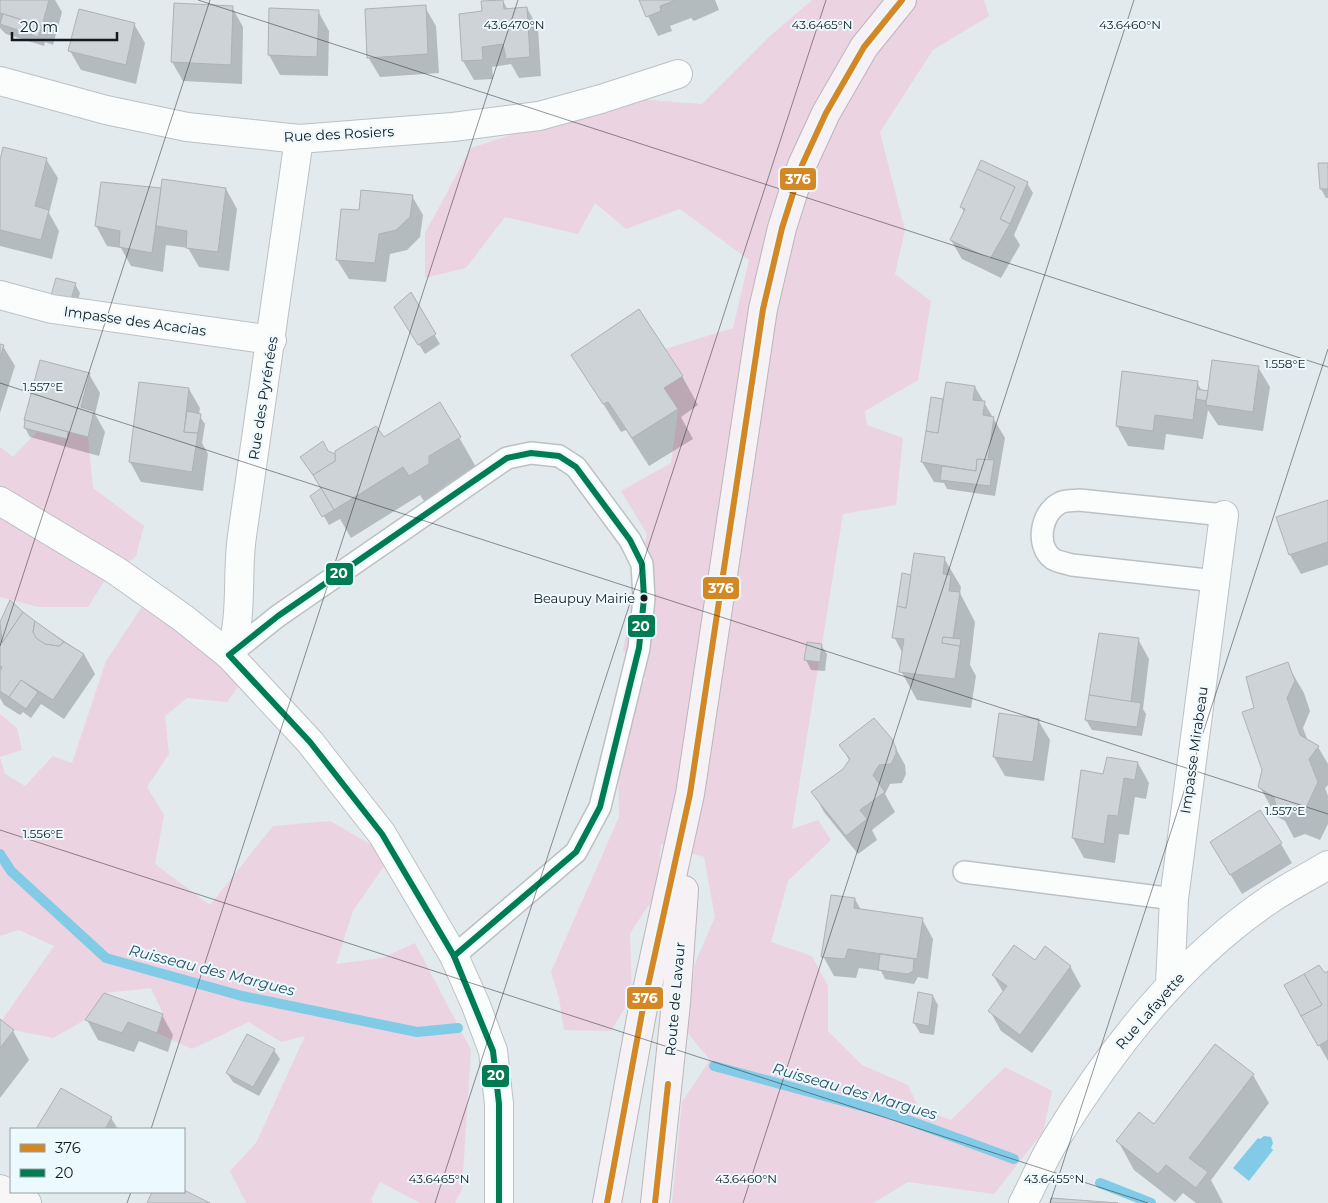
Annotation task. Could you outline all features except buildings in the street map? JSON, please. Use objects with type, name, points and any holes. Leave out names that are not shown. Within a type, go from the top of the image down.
[{"type":"main road","name":"Route de Lavaur","points":[[607,1203],[642,1013],[690,794],[763,309],[782,228],[802,165],[826,113],[864,48],[902,0]]},
{"type":"main road","name":"Route de Lavaur","points":[[655,1203],[676,1004],[690,794]]},
{"type":"street","name":"Rue des Rosiers","points":[[0,81],[106,110],[187,127],[299,139],[453,127],[539,116],[601,100],[678,74]]},
{"type":"street","name":"Rue des Pyrénées","points":[[229,655],[236,636],[241,539],[272,340],[299,139]]},
{"type":"street","name":"Impasse des Acacias","points":[[0,295],[52,309],[272,340]]},
{"type":"street","points":[[0,501],[115,570],[183,618],[229,655],[310,742],[382,834],[454,956],[493,1050],[499,1104],[499,1203]]},
{"type":"street","name":"Impasse Mirabeau","points":[[1170,985],[1174,898],[1224,515]]},
{"type":"street","name":"Rue Lafayette","points":[[1023,1203],[1058,1135],[1123,1039],[1170,985],[1221,938],[1272,899],[1328,865]]},
{"type":"street","points":[[0,1189],[27,1203]]},
{"type":"lane","points":[[229,655],[278,616],[507,458],[531,453],[559,456],[576,467],[592,488],[630,540],[642,564],[644,598],[639,648],[600,807],[576,852],[454,956]]},
{"type":"lane","points":[[1216,581],[1072,565],[1054,559],[1042,546],[1043,530],[1048,513],[1054,507],[1061,502],[1080,500],[1224,515]]},
{"type":"lane","points":[[964,872],[1174,898]]},
{"type":"shaded area","points":[[812,0],[984,0],[989,16],[933,50],[880,132],[905,230],[895,274],[931,301],[918,380],[865,411],[867,425],[903,438],[896,505],[843,514],[792,829],[818,820],[831,840],[788,881],[771,942],[812,956],[828,986],[828,1031],[862,1065],[908,1085],[919,1108],[951,1120],[1005,1067],[1052,1091],[1043,1132],[994,1194],[908,1182],[873,1203],[672,1203],[682,1102],[710,1060],[686,1031],[695,963],[715,917],[704,857],[661,844],[657,893],[630,933],[632,996],[611,1031],[564,1030],[559,998],[551,972],[619,817],[617,713],[646,679],[623,650],[647,534],[621,491],[671,463],[678,409],[664,388],[665,349],[733,328],[749,260],[680,209],[626,229],[595,203],[578,234],[505,217],[466,268],[425,278],[425,233],[471,148],[622,98],[702,104],[769,37]]},
{"type":"shaded area","points":[[37,432],[66,439],[68,432],[88,437],[93,488],[144,526],[136,556],[103,583],[88,607],[38,607],[0,597],[0,447],[13,457]]},
{"type":"shaded area","points":[[141,608],[185,624],[244,679],[227,702],[187,698],[165,716],[169,754],[147,787],[164,815],[155,864],[210,905],[273,826],[330,821],[391,856],[353,911],[336,964],[382,958],[415,943],[471,1050],[462,1189],[455,1203],[420,1203],[380,1182],[371,1199],[373,1203],[246,1203],[230,1171],[256,1143],[305,1036],[281,1042],[249,1022],[192,1049],[157,1033],[163,1014],[151,988],[104,993],[85,1020],[53,1038],[14,1030],[2,1020],[54,946],[19,930],[0,936],[0,757],[5,774],[25,786],[53,756],[72,763],[106,661]]},
{"type":"shaded area","points":[[0,714],[17,728],[22,750],[0,757]]},
{"type":"water","points":[[1264,1136],[1271,1137],[1273,1143],[1271,1148],[1273,1150],[1249,1181],[1233,1168],[1258,1138],[1260,1139]]},
{"type":"waterway","name":"Ruisseau des Margues","points":[[0,854],[11,871],[106,958],[242,996],[417,1032],[458,1028]]},
{"type":"waterway","name":"Ruisseau des Margues","points":[[714,1066],[891,1114],[1014,1159]]},
{"type":"waterway","name":"Ruisseau des Margues","points":[[1100,1183],[1151,1203]]},
{"type":"transit line","name":"376","points":[[607,1203],[642,1013],[690,794],[763,309],[782,228],[802,165],[826,113],[864,47],[902,0]]},
{"type":"transit line","name":"20","points":[[531,453],[559,456],[576,467],[630,540],[642,564],[644,598],[639,648],[600,807],[576,852],[454,956],[382,834],[310,742],[229,655],[278,616],[507,458],[531,453]]},
{"type":"transit line","name":"20","points":[[454,956],[493,1051],[499,1104],[499,1203]]},
{"type":"transit line","name":"376","points":[[655,1203],[668,1084]]},
{"type":"place","name":"Beaupuy Mairie","points":[[644,598]]}]
